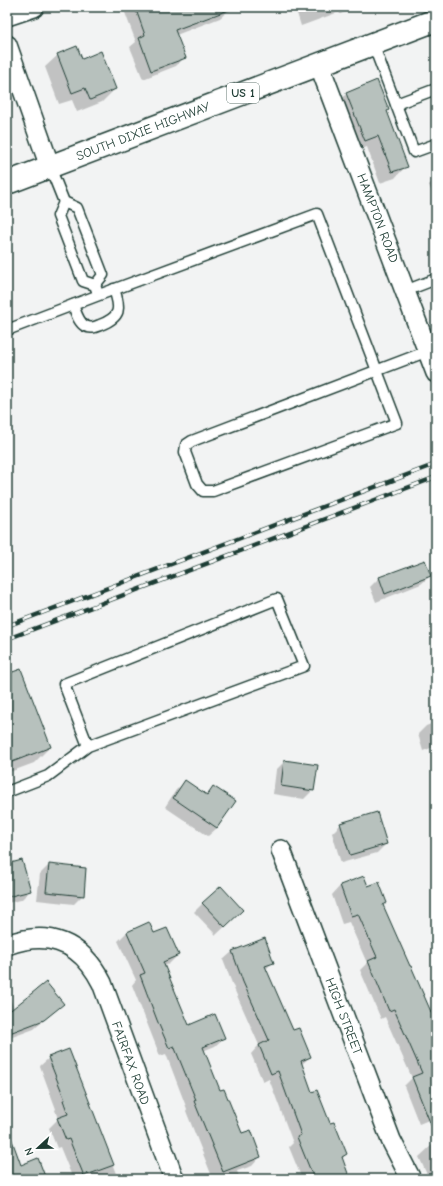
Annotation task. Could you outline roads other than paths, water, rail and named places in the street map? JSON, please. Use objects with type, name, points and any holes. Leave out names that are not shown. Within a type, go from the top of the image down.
[{"type":"main road","name":"SOUTH DIXIE HIGHWAY","points":[[7,183],[436,20]]},
{"type":"street","points":[[7,16],[34,7]]},
{"type":"street","points":[[7,46],[50,167]]},
{"type":"street","name":"HAMPTON ROAD","points":[[319,64],[436,373]]},
{"type":"street","name":"HIGH STREET","points":[[281,850],[391,1140],[411,1179]]},
{"type":"street","name":"FAIRFAX ROAD","points":[[7,946],[30,939],[56,941],[68,945],[79,952],[96,972],[102,983],[174,1179]]},
{"type":"lane","points":[[373,44],[414,152],[436,144]]},
{"type":"lane","points":[[396,104],[436,89]]},
{"type":"lane","points":[[50,167],[64,202],[77,208],[103,275],[97,290]]},
{"type":"lane","points":[[64,202],[58,216],[83,281],[97,290]]},
{"type":"lane","points":[[7,330],[73,305],[97,290],[114,289],[317,214],[377,370],[397,422],[213,491],[203,491],[197,484],[185,452],[186,445],[192,441],[377,370],[428,351]]},
{"type":"lane","points":[[405,290],[436,278]]},
{"type":"lane","points":[[73,305],[80,321],[84,326],[92,328],[110,322],[115,318],[118,312],[119,302],[114,289]]},
{"type":"lane","points":[[7,792],[48,776],[88,746],[304,666],[277,599],[64,684],[88,746]]},
{"type":"railway","points":[[7,626],[436,464]]},
{"type":"railway","points":[[7,639],[436,477]]}]
